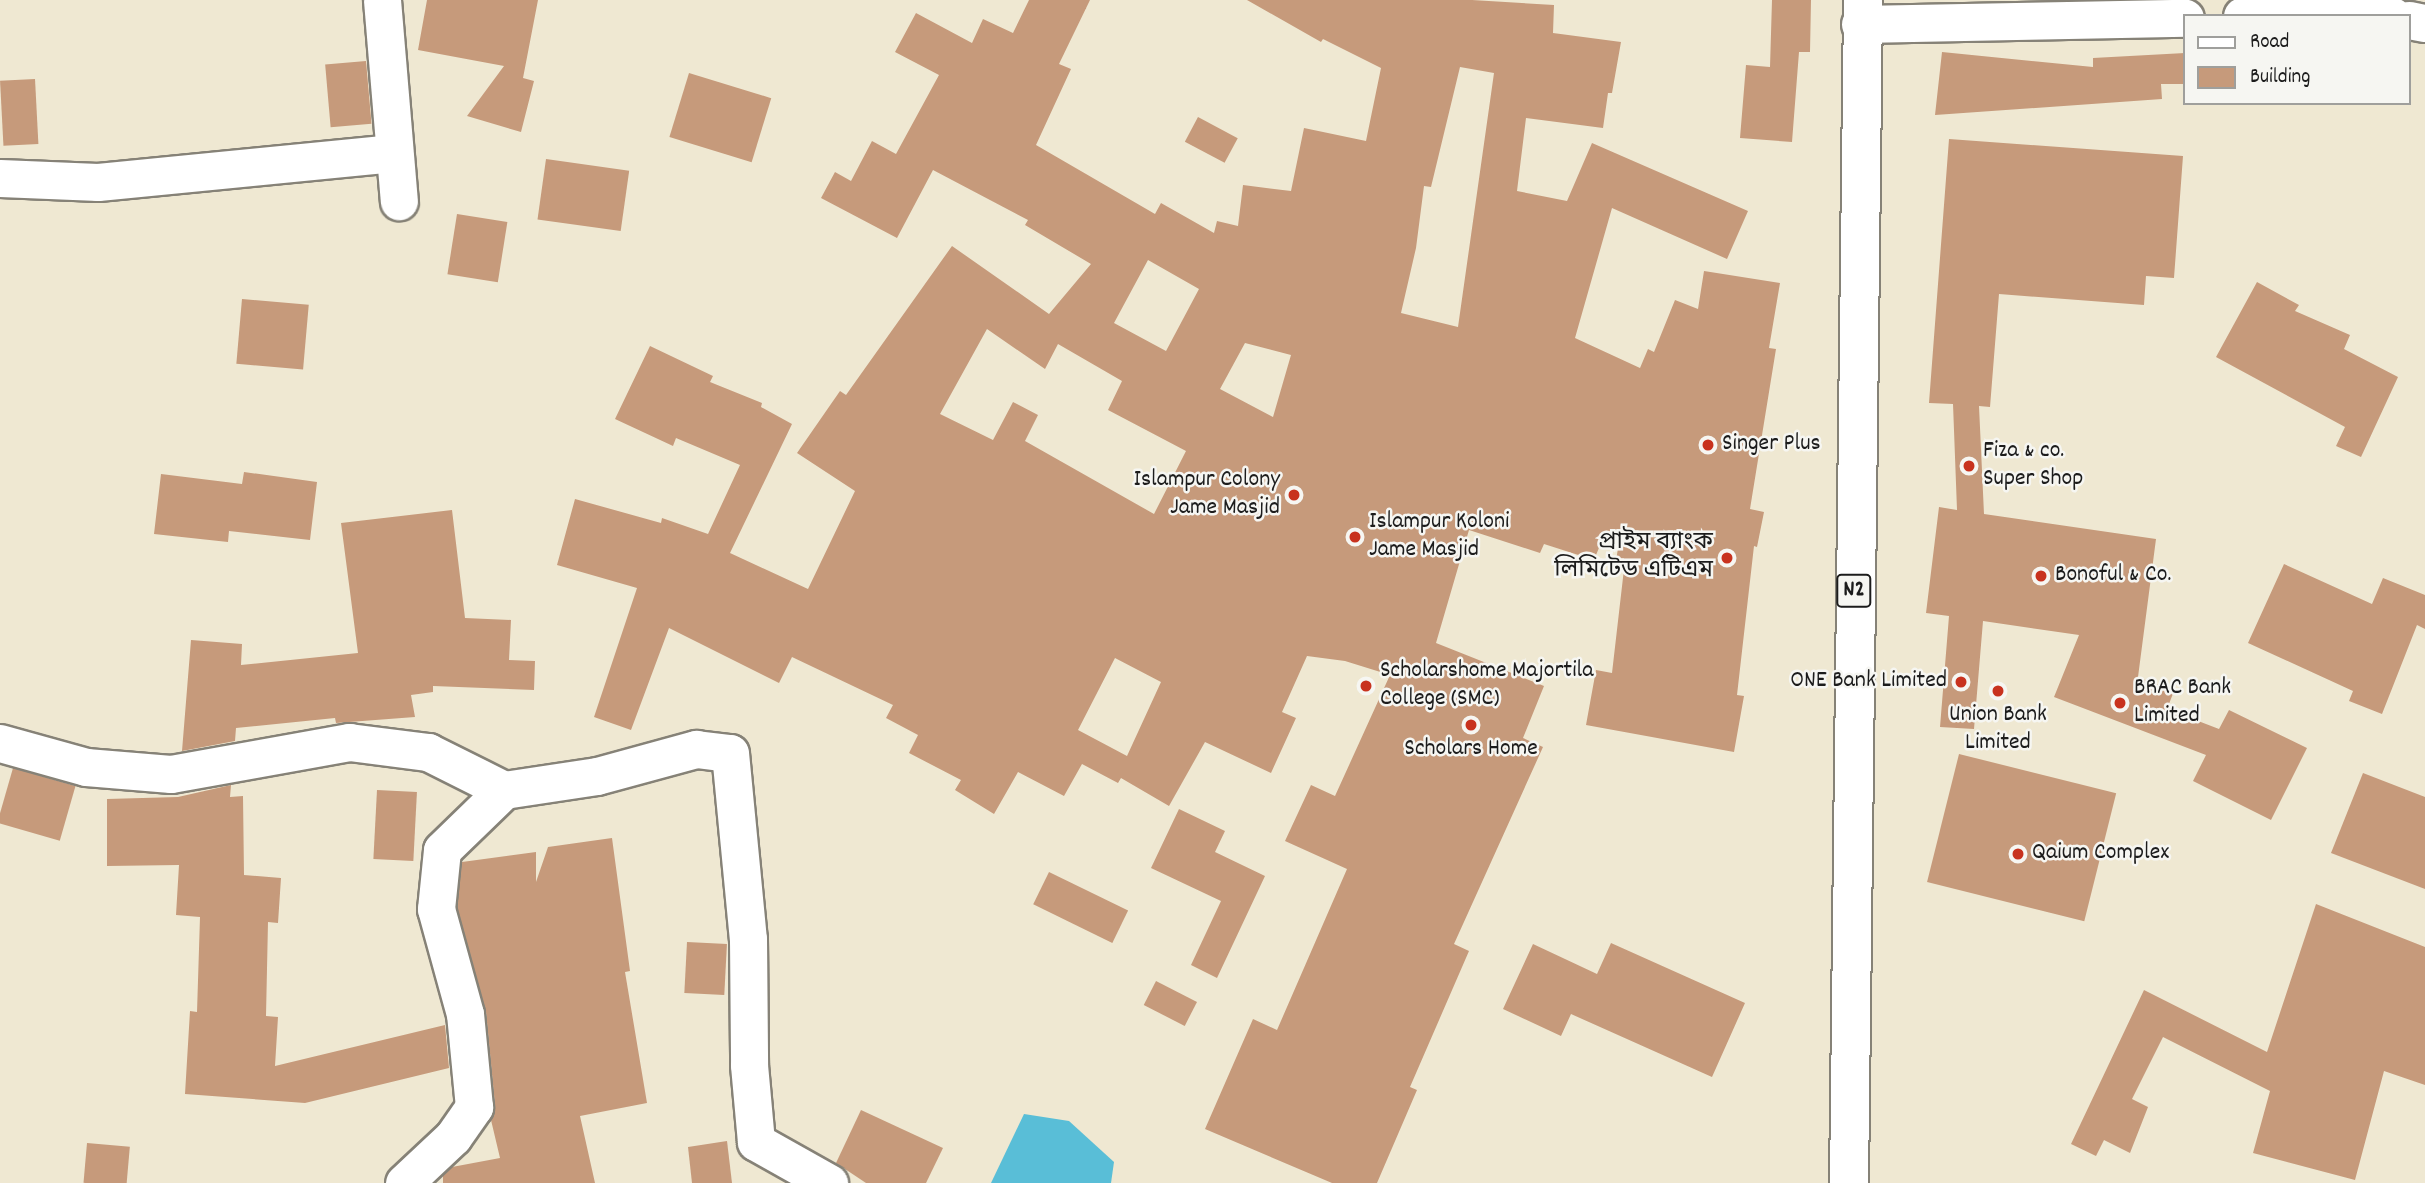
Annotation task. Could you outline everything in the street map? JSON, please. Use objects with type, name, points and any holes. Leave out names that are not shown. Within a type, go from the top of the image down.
[{"type":"highway","name":"N2","points":[[1849,1183],[1861,12]]},
{"type":"street","points":[[382,0],[399,201]]},
{"type":"street","points":[[2284,14],[2367,10],[2384,14]]},
{"type":"street","points":[[1861,12],[2184,18]]},
{"type":"street","points":[[0,177],[98,182],[394,153]]},
{"type":"street","points":[[0,743],[86,767],[172,774],[349,742],[428,752],[504,790],[597,776],[696,749],[730,753],[748,939],[749,1065],[757,1142],[829,1183]]},
{"type":"street","points":[[404,1183],[453,1137],[474,1107],[465,1014],[436,909],[440,862],[442,850],[504,790]]},
{"type":"water","points":[[1024,1114],[1069,1121],[1114,1162],[1111,1183],[991,1183]]},
{"type":"building","points":[[427,0],[538,0],[523,78],[534,81],[521,132],[467,116],[504,66],[418,50]]},
{"type":"building","points":[[1029,0],[1090,0],[1059,64],[1071,69],[1036,145],[1155,214],[1161,203],[1214,233],[1217,221],[1238,226],[1243,185],[1291,191],[1304,128],[1366,141],[1381,68],[1323,39],[1321,42],[1247,0],[1472,0],[1554,5],[1553,33],[1621,42],[1612,93],[1608,93],[1603,128],[1526,118],[1517,191],[1567,201],[1592,143],[1748,211],[1727,259],[1612,208],[1575,338],[1640,368],[1648,349],[1654,352],[1675,300],[1698,309],[1704,271],[1780,283],[1769,348],[1776,349],[1750,509],[1764,512],[1757,547],[1754,546],[1737,695],[1744,696],[1734,752],[1586,725],[1596,670],[1612,673],[1624,569],[1615,566],[1620,537],[1605,533],[1594,560],[1544,544],[1540,553],[1469,530],[1436,643],[1544,686],[1523,738],[1543,747],[1454,944],[1469,951],[1410,1087],[1417,1090],[1377,1183],[1332,1183],[1205,1129],[1253,1019],[1277,1030],[1347,869],[1285,841],[1311,785],[1335,796],[1390,675],[1345,661],[1307,656],[1282,712],[1296,718],[1271,773],[1205,742],[1169,806],[1121,778],[1118,783],[1082,764],[1064,796],[1018,772],[994,814],[955,790],[961,780],[909,753],[918,735],[886,718],[893,705],[792,657],[779,683],[669,628],[631,730],[594,717],[637,588],[557,565],[575,499],[661,523],[662,518],[708,534],[740,465],[676,438],[673,446],[615,419],[650,346],[713,376],[710,382],[762,403],[761,407],[792,424],[730,553],[808,589],[855,491],[797,453],[840,391],[846,395],[952,246],[1049,314],[1091,264],[1025,225],[1028,220],[933,170],[897,238],[821,198],[835,172],[851,181],[872,141],[896,154],[939,75],[895,52],[916,13],[972,43],[983,19],[1013,33]],"holes":[[[1460,67],[1494,73],[1458,327],[1401,313],[1416,248],[1424,186],[1431,187]],[[1148,260],[1199,289],[1166,351],[1114,323]],[[987,329],[1045,369],[1058,344],[1122,381],[1108,410],[1186,451],[1154,514],[1025,441],[1038,415],[1013,402],[993,440],[940,414]],[[1245,343],[1291,355],[1273,417],[1220,389]],[[1115,658],[1161,682],[1127,756],[1078,730]]]},
{"type":"building","points":[[1772,0],[1811,0],[1810,52],[1799,52],[1792,142],[1740,138],[1746,65],[1770,67]]},
{"type":"building","points":[[1942,52],[2093,67],[2093,58],[2184,53],[2184,84],[2161,84],[2162,99],[1935,115]]},
{"type":"building","points":[[366,61],[371,124],[331,127],[325,65]]},
{"type":"building","points":[[689,73],[771,98],[752,162],[669,137]]},
{"type":"building","points":[[35,79],[38,144],[3,146],[0,81]]},
{"type":"building","points":[[1198,117],[1238,138],[1225,163],[1185,142]]},
{"type":"building","points":[[1949,139],[2183,156],[2174,278],[2146,276],[2144,305],[1999,294],[1990,407],[1979,406],[1984,514],[2156,539],[2138,677],[2174,691],[2167,709],[2219,729],[2229,710],[2307,748],[2271,820],[2193,781],[2206,755],[2054,697],[2079,635],[1983,621],[1974,729],[1940,727],[1949,616],[1926,613],[1939,507],[1957,510],[1953,404],[1929,403]]},
{"type":"building","points":[[546,159],[629,171],[621,231],[538,219]]},
{"type":"building","points":[[457,214],[507,222],[498,282],[447,274]]},
{"type":"building","points":[[2257,282],[2299,305],[2295,311],[2350,335],[2344,349],[2398,377],[2361,457],[2336,446],[2345,427],[2216,357]]},
{"type":"building","points":[[242,299],[309,305],[303,370],[236,364]]},
{"type":"building","points":[[244,472],[317,482],[310,540],[229,531],[228,542],[154,534],[161,474],[242,484]]},
{"type":"building","points":[[452,510],[465,618],[511,620],[509,660],[535,661],[534,690],[433,686],[433,692],[411,695],[415,717],[336,723],[335,718],[236,728],[235,741],[182,751],[191,640],[242,644],[241,665],[358,653],[341,523]]},
{"type":"building","points":[[2284,564],[2372,604],[2383,578],[2425,595],[2425,629],[2417,625],[2382,714],[2349,701],[2353,691],[2248,643]]},
{"type":"building","name":"Qaium Complex","points":[[1959,754],[2116,793],[2084,921],[1927,882]]},
{"type":"building","points":[[13,768],[75,786],[60,841],[0,824],[0,813]]},
{"type":"building","points":[[2363,773],[2425,797],[2425,889],[2331,853]]},
{"type":"building","points":[[231,785],[230,797],[243,796],[244,875],[281,878],[278,923],[268,922],[266,1016],[278,1017],[275,1066],[445,1025],[449,1068],[305,1103],[185,1094],[190,1011],[197,1012],[200,917],[176,915],[179,865],[107,866],[107,799],[178,797]]},
{"type":"building","points":[[377,790],[417,792],[413,861],[373,859]]},
{"type":"building","points":[[1179,809],[1225,831],[1215,852],[1265,876],[1217,978],[1191,965],[1221,901],[1151,868]]},
{"type":"building","points":[[612,838],[630,971],[625,972],[647,1103],[580,1116],[595,1183],[443,1183],[443,1175],[452,1167],[500,1158],[491,1120],[495,1105],[486,1012],[457,907],[462,862],[536,852],[536,882],[548,847]]},
{"type":"building","points":[[1049,872],[1128,911],[1112,943],[1033,904]]},
{"type":"building","points":[[2316,904],[2425,947],[2425,1085],[2384,1071],[2355,1180],[2253,1153],[2270,1091],[2163,1037],[2132,1099],[2148,1107],[2130,1153],[2104,1140],[2096,1156],[2071,1144],[2144,990],[2267,1052]]},
{"type":"building","points":[[687,942],[727,944],[724,995],[684,993]]},
{"type":"building","points":[[1611,943],[1745,1003],[1712,1077],[1571,1014],[1561,1036],[1503,1009],[1533,944],[1597,974]]},
{"type":"building","points":[[1156,981],[1197,1002],[1185,1026],[1144,1005]]},
{"type":"building","points":[[861,1110],[943,1148],[926,1183],[866,1183],[836,1163]]},
{"type":"building","points":[[727,1141],[732,1183],[692,1183],[688,1147]]},
{"type":"building","points":[[87,1143],[130,1147],[127,1183],[84,1183]]},
{"type":"place","name":"Singer Plus","points":[[1708,445]]},
{"type":"place","name":"Fiza & co. Super Shop","points":[[1969,466]]},
{"type":"place","name":"Islampur Colony Jame Masjid","points":[[1294,495]]},
{"type":"place","name":"Islampur Koloni Jame Masjid","points":[[1355,537]]},
{"type":"place","name":"প্রাইম ব্যাংক লিমিটেড এটিএম","points":[[1727,558]]},
{"type":"place","name":"Bonoful & Co.","points":[[2041,576]]},
{"type":"place","name":"ONE Bank Limited","points":[[1961,682]]},
{"type":"place","name":"Scholarshome Majortila College (SMC)","points":[[1366,686]]},
{"type":"place","name":"Union Bank Limited","points":[[1998,691]]},
{"type":"place","name":"BRAC Bank Limited","points":[[2120,703]]},
{"type":"place","name":"Scholars Home","points":[[1471,725]]},
{"type":"place","name":"Qaium Complex","points":[[2018,854]]}]
